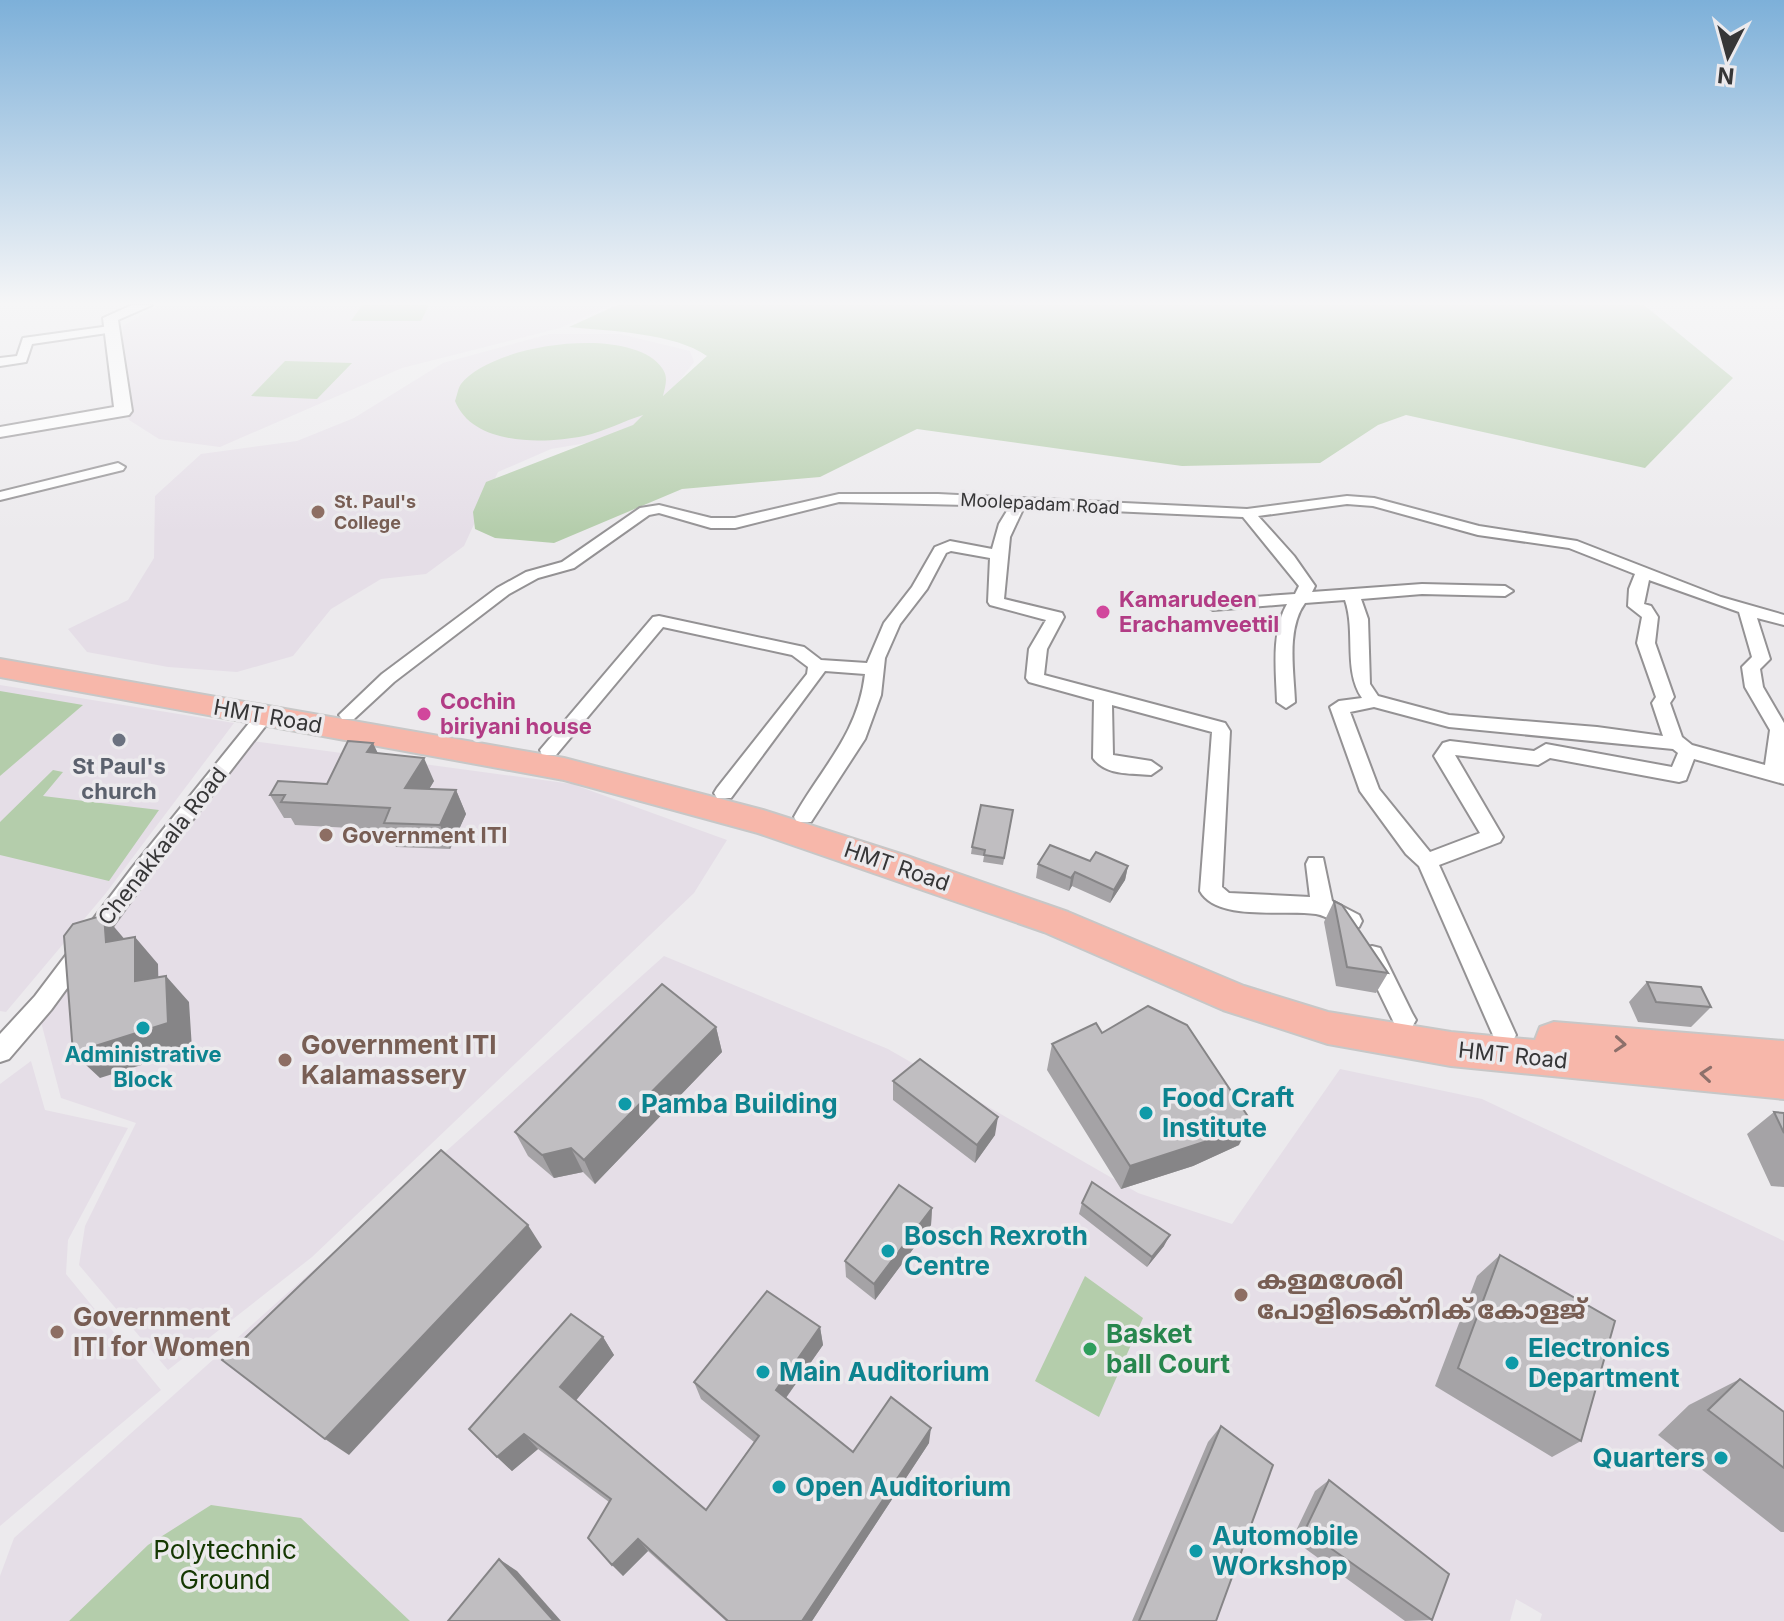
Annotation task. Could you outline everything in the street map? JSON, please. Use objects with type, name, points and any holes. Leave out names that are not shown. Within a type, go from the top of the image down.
[{"type":"main road","name":"HMT Road","points":[[0,653],[221,700],[264,716],[549,750],[724,793],[1017,887],[1304,1000],[1404,1020],[1504,1035],[1784,1058]]},
{"type":"main road","name":"HMT Road","points":[[0,668],[348,715],[763,822],[997,900],[1236,999],[1328,1028],[1451,1049],[1784,1081]]},
{"type":"street","points":[[0,432],[123,411],[118,381]]},
{"type":"street","points":[[0,496],[118,467]]},
{"type":"street","name":"Moolepadam Road","points":[[348,715],[388,678],[503,591],[532,575],[568,565],[645,511],[659,509],[711,523],[735,523],[839,498],[1020,502],[1247,513],[1347,500],[1374,502],[1478,530],[1572,544],[1747,611],[1784,620]]},
{"type":"street","points":[[1020,502],[1012,514],[998,555],[996,602],[1056,617],[1036,653],[1035,678],[1212,724],[1221,731],[1211,891],[1225,901],[1322,906],[1353,923],[1404,1020]]},
{"type":"street","points":[[1247,513],[1307,586],[1304,597],[1292,610],[1285,647],[1286,702]]},
{"type":"street","points":[[804,817],[856,739],[872,695],[875,669],[892,623],[919,589],[940,550],[950,546],[998,555]]},
{"type":"street","points":[[1427,861],[1493,837],[1444,756],[1450,748],[1538,758],[1546,751],[1590,756],[1643,772],[1679,775],[1682,747],[1661,703],[1665,697],[1649,655],[1646,635],[1650,617],[1645,610],[1636,606],[1637,589],[1644,572]]},
{"type":"street","points":[[1213,605],[1422,589],[1505,591]]},
{"type":"street","points":[[1351,595],[1360,619],[1361,684],[1372,700],[1392,708],[1479,724],[1585,732],[1682,747],[1778,776],[1779,730],[1754,687],[1751,667],[1761,659],[1747,611]]},
{"type":"street","points":[[549,750],[659,621],[798,651],[817,665],[875,669]]},
{"type":"street","points":[[724,793],[816,675],[817,665]]},
{"type":"street","points":[[1103,696],[1103,758],[1111,764],[1151,768]]},
{"type":"street","points":[[1372,700],[1365,705],[1339,707],[1370,791],[1413,848],[1427,861],[1504,1035]]},
{"type":"street","name":"Chenakkaala Road","points":[[0,1051],[43,1003],[139,874],[264,716]]},
{"type":"street","points":[[1316,864],[1322,906]]},
{"type":"shaded area","points":[[120,381],[373,381],[220,447],[159,439],[129,420],[120,391]]},
{"type":"shaded area","name":"St. Paul's College","points":[[414,381],[680,381],[654,414],[605,440],[551,449],[498,472],[464,546],[426,574],[381,579],[331,609],[293,656],[237,672],[168,667],[87,652],[68,629],[128,600],[154,558],[155,496],[201,454],[297,441],[354,418]]},
{"type":"shaded area","points":[[0,685],[234,723],[106,893],[6,1012],[0,1011]]},
{"type":"shaded area","name":"Government ITI Kalamassery","points":[[253,741],[572,784],[727,840],[694,893],[312,1257],[168,1370],[79,1265],[85,1226],[136,1123],[61,1098],[41,1022],[137,889]]},
{"type":"shaded area","points":[[664,956],[888,1049],[1138,1193],[1232,1224],[1340,1069],[1482,1099],[1784,1241],[1784,1621],[1540,1621],[1542,1614],[1516,1599],[1510,1621],[0,1621],[0,1576],[14,1538]]},
{"type":"shaded area","name":"Government ITI for Women","points":[[31,1061],[45,1110],[128,1128],[68,1240],[66,1274],[161,1390],[0,1526],[0,1084]]},
{"type":"green space","points":[[266,381],[335,381],[317,399],[251,396]]},
{"type":"green space","points":[[465,381],[666,381],[663,396],[680,381],[1730,381],[1645,468],[1406,415],[1378,425],[1320,463],[1182,466],[917,429],[820,477],[682,489],[554,543],[495,538],[475,529],[473,512],[486,482],[633,425],[643,415],[592,434],[567,439],[511,438],[477,427],[464,416],[455,401]]},
{"type":"green space","points":[[0,691],[83,705],[0,776]]},
{"type":"green space","points":[[53,770],[63,772],[43,796],[159,810],[109,881],[0,855],[0,822]]},
{"type":"green space","name":"Basket ball Court","points":[[1085,1276],[1143,1318],[1099,1417],[1035,1381]]},
{"type":"green space","name":"Polytechnic Ground","points":[[211,1505],[301,1518],[410,1621],[69,1621],[148,1545]]},
{"type":"building","points":[[348,741],[373,743],[367,752],[424,758],[405,788],[456,790],[440,825],[384,823],[390,808],[281,802],[285,795],[270,795],[278,781],[327,784]]},
{"type":"building","points":[[981,805],[1013,810],[1004,858],[984,855],[985,850],[972,847]]},
{"type":"building","points":[[1050,845],[1090,861],[1096,852],[1128,866],[1114,890],[1075,872],[1071,878],[1038,864]]},
{"type":"building","points":[[1334,901],[1342,905],[1388,973],[1347,967]]},
{"type":"building","points":[[104,915],[106,942],[135,937],[135,981],[166,976],[168,1023],[73,1053],[64,936],[73,924]]},
{"type":"building","points":[[1647,982],[1701,987],[1711,1007],[1656,1002]]},
{"type":"building","points":[[662,984],[716,1027],[584,1160],[571,1148],[542,1155],[515,1132]]},
{"type":"building","name":"Food Craft Institute","points":[[1148,1006],[1187,1025],[1251,1121],[1204,1142],[1130,1166],[1052,1044],[1096,1023],[1102,1033]]},
{"type":"building","points":[[920,1059],[998,1117],[977,1145],[893,1081]]},
{"type":"building","points":[[1774,1112],[1784,1113],[1784,1133]]},
{"type":"building","points":[[441,1150],[528,1225],[325,1439],[222,1360]]},
{"type":"building","points":[[1092,1182],[1170,1235],[1152,1257],[1082,1203]]},
{"type":"building","name":"Bosch Rexroth Centre","points":[[899,1185],[932,1208],[874,1284],[845,1261]]},
{"type":"building","name":"Electronics Department","points":[[1500,1255],[1615,1321],[1581,1441],[1458,1368]]},
{"type":"building","points":[[767,1291],[820,1327],[776,1390],[853,1452],[891,1397],[931,1428],[802,1621],[728,1621],[638,1539],[612,1565],[588,1538],[611,1499],[524,1434],[497,1457],[469,1429],[571,1314],[603,1337],[560,1387],[706,1510],[759,1436],[694,1382]]},
{"type":"building","points":[[1740,1379],[1784,1412],[1784,1468],[1708,1410]]},
{"type":"building","name":"Automobile WOrkshop","points":[[1221,1426],[1273,1465],[1216,1621],[1139,1621]]},
{"type":"building","points":[[1329,1480],[1449,1574],[1432,1620],[1305,1530]]},
{"type":"building","points":[[499,1559],[554,1621],[448,1621]]},
{"type":"place","name":"St. Paul's College","points":[[318,512]]},
{"type":"place","name":"Kamarudeen Erachamveettil","points":[[1103,612]]},
{"type":"place","name":"Cochin biriyani house","points":[[424,714]]},
{"type":"place","name":"St Paul's church","points":[[119,740]]},
{"type":"place","name":"Government ITI","points":[[326,835]]},
{"type":"place","name":"Administrative Block","points":[[143,1028]]},
{"type":"place","name":"Government ITI Kalamassery","points":[[285,1060]]},
{"type":"place","name":"Pamba Building","points":[[625,1104]]},
{"type":"place","name":"Food Craft Institute","points":[[1146,1113]]},
{"type":"place","name":"Bosch Rexroth Centre","points":[[888,1251]]},
{"type":"place","name":"കളമശേരി പോളിടെക്നിക് കോളജ്","points":[[1241,1295]]},
{"type":"place","name":"Government ITI for Women","points":[[57,1332]]},
{"type":"place","name":"Basket ball Court","points":[[1090,1349]]},
{"type":"place","name":"Electronics Department","points":[[1512,1363]]},
{"type":"place","name":"Main Auditorium","points":[[763,1372]]},
{"type":"place","name":"Quarters","points":[[1721,1458]]},
{"type":"place","name":"Open Auditorium","points":[[779,1487]]},
{"type":"place","name":"Automobile WOrkshop","points":[[1196,1551]]}]
